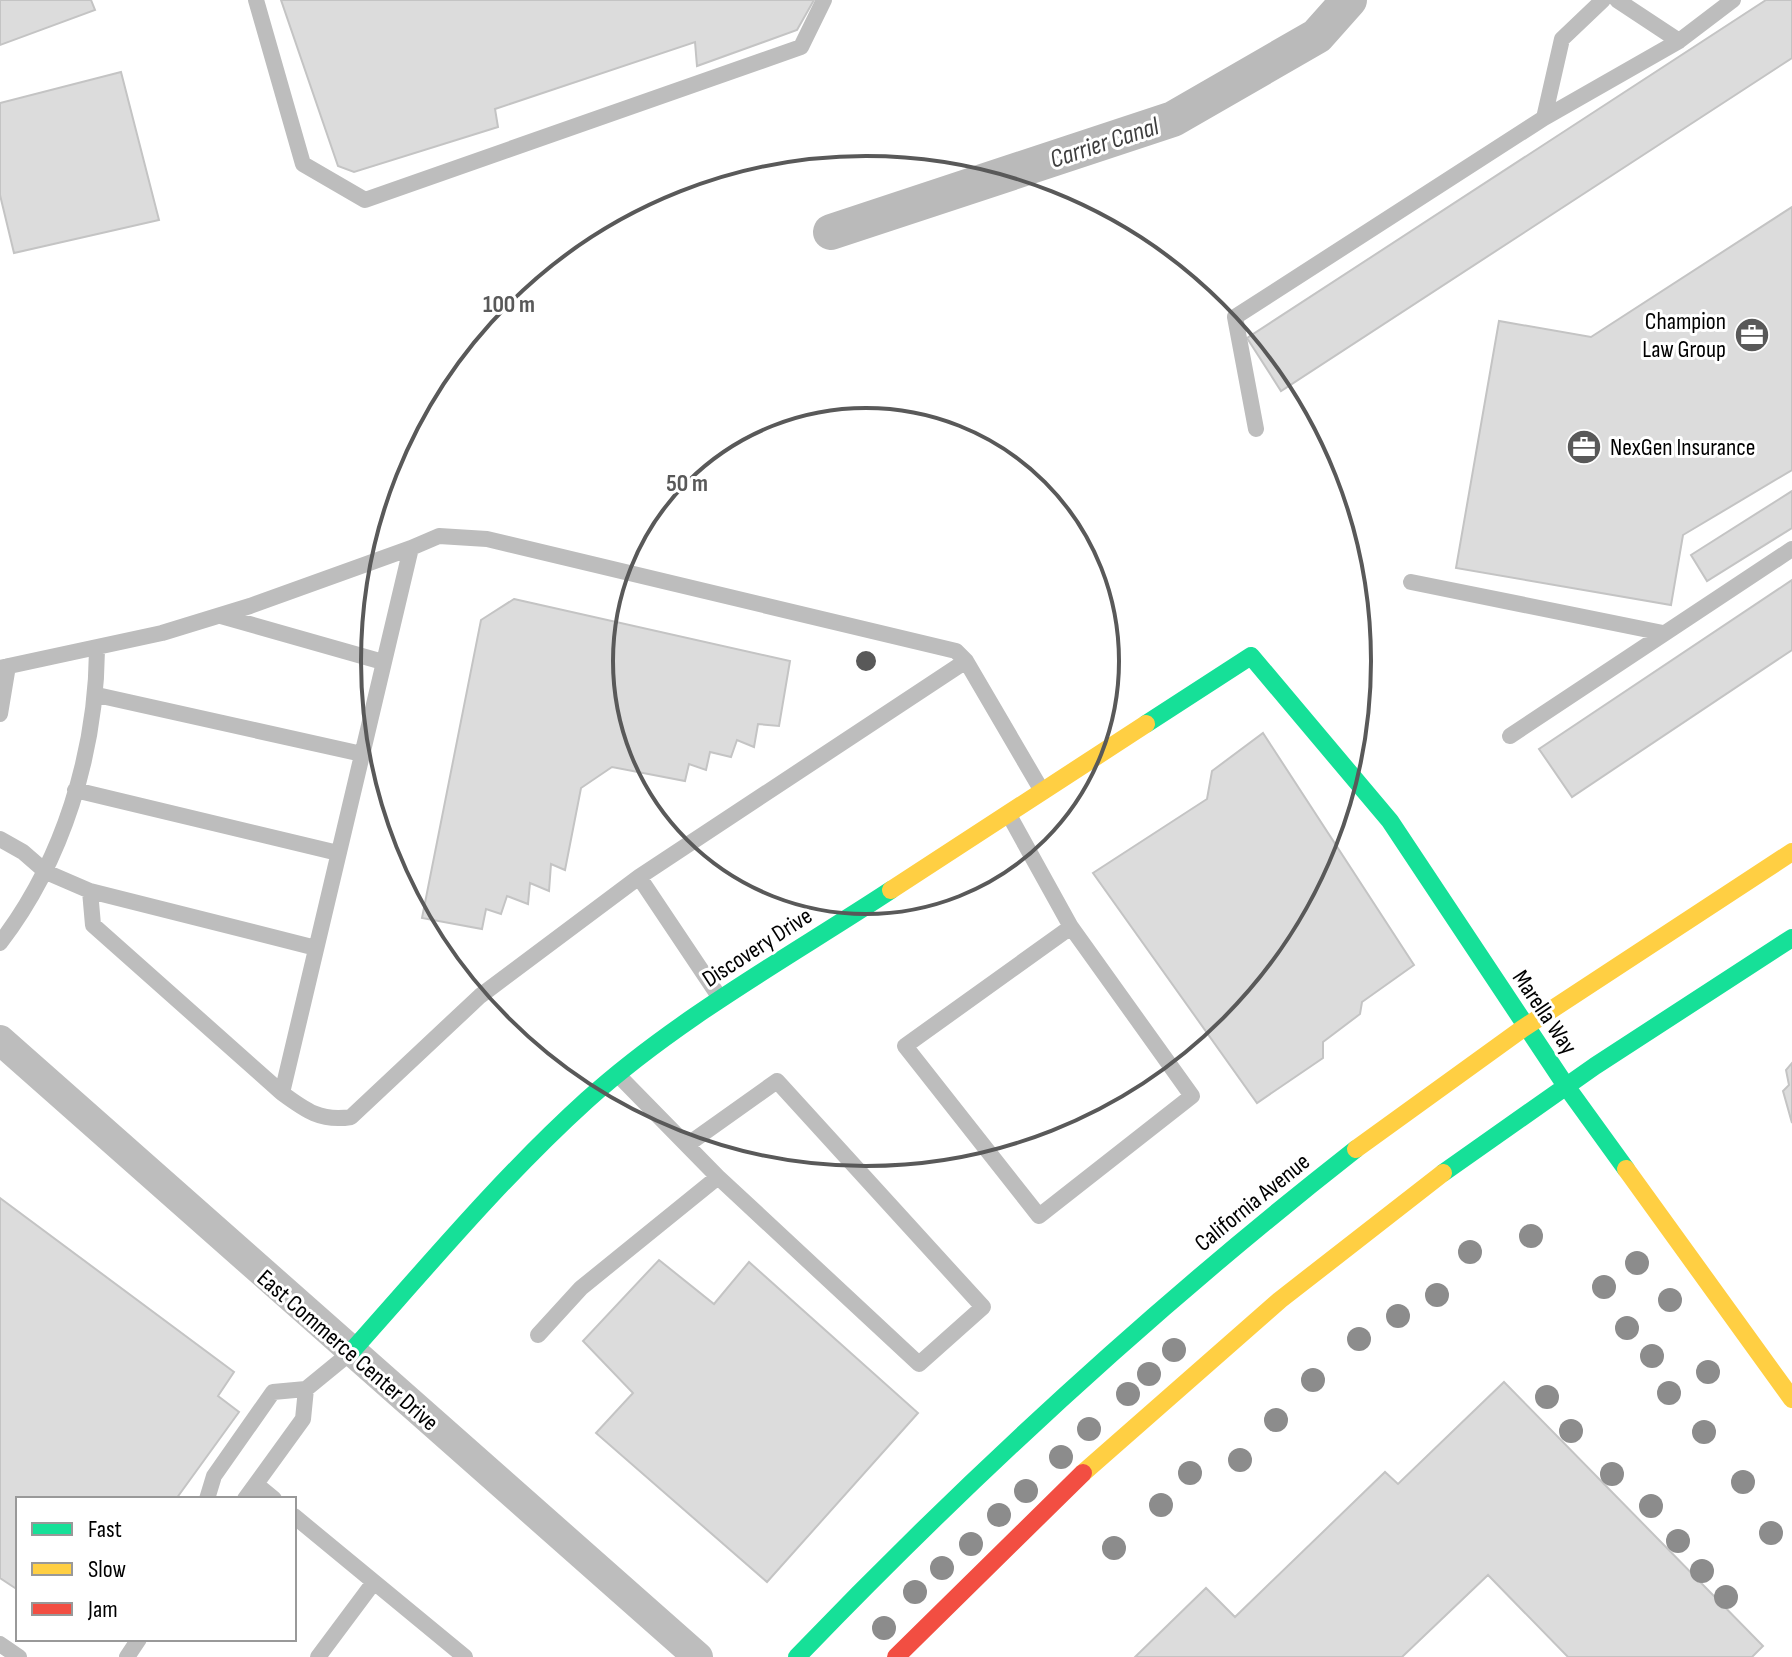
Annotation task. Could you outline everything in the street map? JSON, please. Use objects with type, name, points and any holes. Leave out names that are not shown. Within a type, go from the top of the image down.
[{"type":"main road","name":"Discovery Drive","points":[[350,1353],[515,1169],[618,1075],[721,999],[1251,656]]},
{"type":"main road","name":"Marella Way","points":[[1251,656],[1390,821],[1566,1086],[1792,1399]]},
{"type":"main road","name":"California Avenue","points":[[797,1657],[988,1462],[1136,1330],[1366,1141],[1526,1026],[1792,852]]},
{"type":"main road","points":[[896,1657],[997,1554],[1155,1408],[1349,1246],[1566,1086],[1792,938]]},
{"type":"street","name":"East Commerce Center Drive","points":[[0,1040],[350,1353],[698,1657]]},
{"type":"lane","points":[[256,0],[303,164],[365,200],[801,47],[824,0]]},
{"type":"lane","points":[[1544,118],[1562,39],[1603,0]]},
{"type":"lane","points":[[1617,0],[1679,41]]},
{"type":"lane","points":[[1256,429],[1235,317],[1544,118],[1679,41],[1733,0]]},
{"type":"lane","points":[[0,714],[4,667],[97,650],[219,616],[439,536],[487,539],[956,651],[966,661],[1042,791]]},
{"type":"lane","points":[[282,1093],[411,548]]},
{"type":"lane","points":[[1510,736],[1792,549]]},
{"type":"lane","points":[[1411,582],[1663,633]]},
{"type":"lane","points":[[219,616],[383,662]]},
{"type":"lane","points":[[0,943],[46,872],[75,790],[97,695],[97,650]]},
{"type":"lane","points":[[90,891],[93,925],[282,1093],[310,1114],[333,1120],[351,1117],[480,996],[639,877],[966,661]]},
{"type":"lane","points":[[97,695],[362,754]]},
{"type":"lane","points":[[75,790],[338,853]]},
{"type":"lane","points":[[1008,813],[1071,927],[1192,1096],[1039,1216],[905,1046],[1071,927]]},
{"type":"lane","points":[[0,839],[23,852],[46,872],[90,891],[316,948]]},
{"type":"lane","points":[[639,877],[721,999]]},
{"type":"lane","points":[[618,1075],[718,1177],[919,1364],[983,1307],[777,1081],[687,1145]]},
{"type":"lane","points":[[538,1335],[581,1288],[718,1177]]},
{"type":"lane","points":[[208,1497],[214,1476],[273,1392],[306,1389],[350,1353]]},
{"type":"lane","points":[[247,1497],[303,1419],[306,1389]]},
{"type":"lane","points":[[257,1485],[272,1497]]},
{"type":"lane","points":[[296,1518],[465,1657]]},
{"type":"lane","points":[[318,1657],[374,1582]]},
{"type":"lane","points":[[0,1644],[19,1657]]},
{"type":"building","points":[[0,0],[91,0],[95,10],[0,45]]},
{"type":"building","points":[[281,0],[814,0],[797,30],[697,66],[695,42],[495,109],[498,127],[354,172],[338,166]]},
{"type":"building","points":[[1766,0],[1792,0],[1792,58],[1281,391],[1247,338]]},
{"type":"building","points":[[121,72],[159,220],[14,253],[0,195],[0,103]]},
{"type":"building","points":[[1792,207],[1792,470],[1683,535],[1671,605],[1456,568],[1499,321],[1591,337]]},
{"type":"building","points":[[1792,491],[1792,528],[1707,581],[1691,555]]},
{"type":"building","points":[[1792,580],[1792,650],[1572,797],[1539,749]]},
{"type":"building","points":[[514,599],[790,661],[779,726],[758,724],[754,747],[737,740],[731,757],[710,752],[706,770],[689,764],[685,781],[612,767],[581,788],[565,870],[551,864],[549,891],[530,883],[528,904],[507,896],[501,914],[486,909],[482,929],[422,918],[481,620]]},
{"type":"building","points":[[1263,733],[1414,965],[1362,1002],[1360,1014],[1323,1042],[1323,1058],[1257,1103],[1093,873],[1207,799],[1212,771]]},
{"type":"building","points":[[1792,1063],[1792,1123],[1783,1091],[1789,1085],[1786,1070]]},
{"type":"building","points":[[0,1198],[234,1372],[218,1396],[239,1412],[177,1497],[16,1497],[16,1589],[0,1578]]},
{"type":"building","points":[[659,1260],[714,1304],[749,1262],[918,1413],[767,1582],[596,1433],[633,1393],[583,1341]]},
{"type":"building","points":[[1504,1382],[1763,1646],[1752,1657],[1568,1657],[1488,1575],[1402,1657],[1135,1657],[1206,1588],[1235,1617],[1385,1472],[1398,1484]]},
{"type":"waterway","name":"Carrier Canal","points":[[831,232],[1173,119],[1317,36],[1349,0]]},
{"type":"traffic: fast","points":[[1146,724],[1251,656],[1390,821],[1566,1086],[1626,1169]]},
{"type":"traffic: fast","points":[[350,1353],[495,1192],[555,1130],[622,1070],[696,1015],[891,890]]},
{"type":"traffic: fast","points":[[1443,1173],[1595,1066],[1792,938]]},
{"type":"traffic: fast","points":[[797,1657],[930,1523],[1068,1393],[1209,1269],[1356,1149]]},
{"type":"traffic: slow","points":[[891,890],[1146,724]]},
{"type":"traffic: slow","points":[[1356,1149],[1522,1029],[1792,852]]},
{"type":"traffic: slow","points":[[1626,1169],[1792,1399]]},
{"type":"traffic: slow","points":[[1083,1473],[1280,1300],[1443,1173]]},
{"type":"traffic: jam","points":[[896,1657],[1083,1473]]},
{"type":"place","name":"Champion Law Group","points":[[1752,335]]},
{"type":"place","name":"NexGen Insurance","points":[[1584,447]]}]
